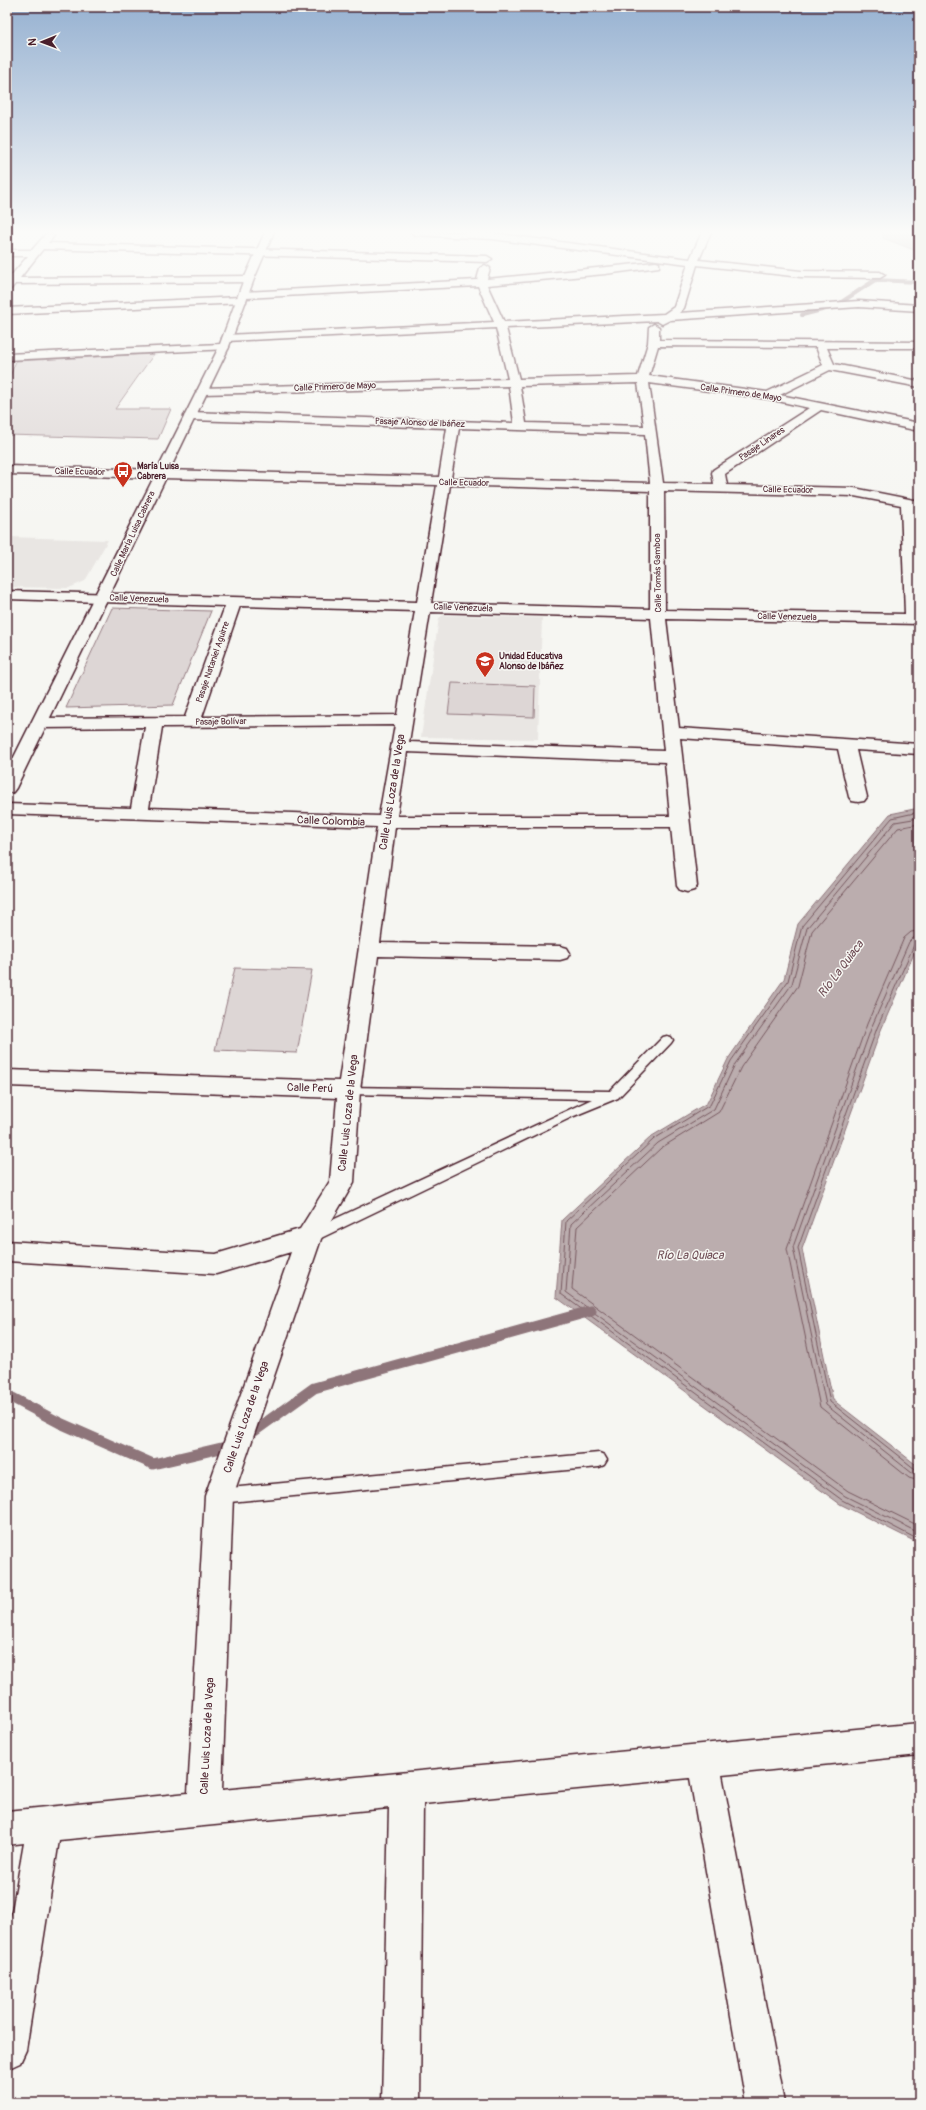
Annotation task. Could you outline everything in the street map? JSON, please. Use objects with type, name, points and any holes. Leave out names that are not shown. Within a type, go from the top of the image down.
[{"type":"street","name":"Calle María Luisa Cabrera","points":[[7,788],[102,598],[230,330]]},
{"type":"street","points":[[7,349],[226,342],[469,330]]},
{"type":"street","points":[[500,330],[514,381],[520,428]]},
{"type":"street","name":"Calle Tomás Gamboa","points":[[654,330],[653,343],[643,379],[651,430],[657,487],[658,614],[687,886]]},
{"type":"street","points":[[7,357],[226,342]]},
{"type":"street","points":[[653,343],[919,345]]},
{"type":"street","points":[[820,344],[829,366]]},
{"type":"street","points":[[769,396],[829,366],[919,384]]},
{"type":"street","name":"Calle Primero de Mayo","points":[[202,391],[514,381],[643,379],[769,396],[919,427]]},
{"type":"street","name":"Pasaje Linares","points":[[722,489],[718,473],[820,406]]},
{"type":"street","name":"Pasaje Alonso de Ibáñez","points":[[190,416],[454,424],[520,428],[651,430]]},
{"type":"street","name":"Calle Luis Loza de la Vega","points":[[204,1808],[218,1496],[309,1237],[342,1182],[349,1090],[387,822],[443,482],[454,424]]},
{"type":"street","name":"Calle Ecuador","points":[[7,470],[854,492],[914,503]]},
{"type":"street","points":[[914,503],[916,619]]},
{"type":"street","name":"Calle Venezuela","points":[[7,595],[658,614],[916,619]]},
{"type":"street","name":"Pasaje Nataniel Aguirre","points":[[192,722],[234,601]]},
{"type":"street","name":"Pasaje Bolívar","points":[[40,723],[403,720]]},
{"type":"street","points":[[139,814],[154,723]]},
{"type":"street","points":[[670,732],[919,750]]},
{"type":"street","points":[[846,744],[858,797]]},
{"type":"street","points":[[399,747],[673,757]]},
{"type":"street","name":"Calle Colombia","points":[[7,809],[387,822],[679,821]]},
{"type":"street","points":[[369,949],[560,952]]},
{"type":"street","name":"Calle Perú","points":[[7,1078],[349,1090]]},
{"type":"street","points":[[7,1251],[216,1264],[309,1237]]},
{"type":"street","points":[[7,1828],[919,1739]]},
{"type":"street","points":[[703,1760],[765,2103]]},
{"type":"street","points":[[401,2103],[406,1789]]},
{"type":"street","points":[[7,2050],[44,1824]]},
{"type":"lane","points":[[309,1237],[570,1113],[614,1095],[667,1040]]},
{"type":"lane","name":"Calle Perú","points":[[349,1090],[614,1095]]},
{"type":"lane","points":[[218,1496],[599,1460]]},
{"type":"shaded area","points":[[154,354],[115,409],[171,409],[158,439],[7,435],[7,384],[16,361]]},
{"type":"shaded area","points":[[7,537],[108,540],[85,581],[69,588],[7,587]]},
{"type":"shaded area","points":[[112,608],[211,611],[173,705],[66,708]]},
{"type":"shaded area","name":"Unidad Educativa Alonso de Ibáñez","points":[[443,615],[542,618],[538,739],[421,737],[439,618]]},
{"type":"shaded area","points":[[452,683],[535,686],[534,717],[448,714]]},
{"type":"shaded area","points":[[235,968],[312,970],[297,1053],[215,1050]]},
{"type":"water","name":"Río La Quiaca","points":[[919,808],[919,942],[881,1030],[802,1249],[833,1400],[919,1467],[919,1549],[914,1541],[840,1504],[556,1297],[562,1220],[652,1136],[707,1103],[728,1059],[784,979],[798,924],[890,814]]},
{"type":"waterway","points":[[246,1437],[314,1388],[591,1311]]},
{"type":"waterway","points":[[7,1395],[60,1423],[153,1464],[234,1445]]},
{"type":"place","name":"María Luisa Cabrera","points":[[123,488]]},
{"type":"place","name":"Unidad Educativa Alonso de Ibáñez","points":[[485,678]]}]
